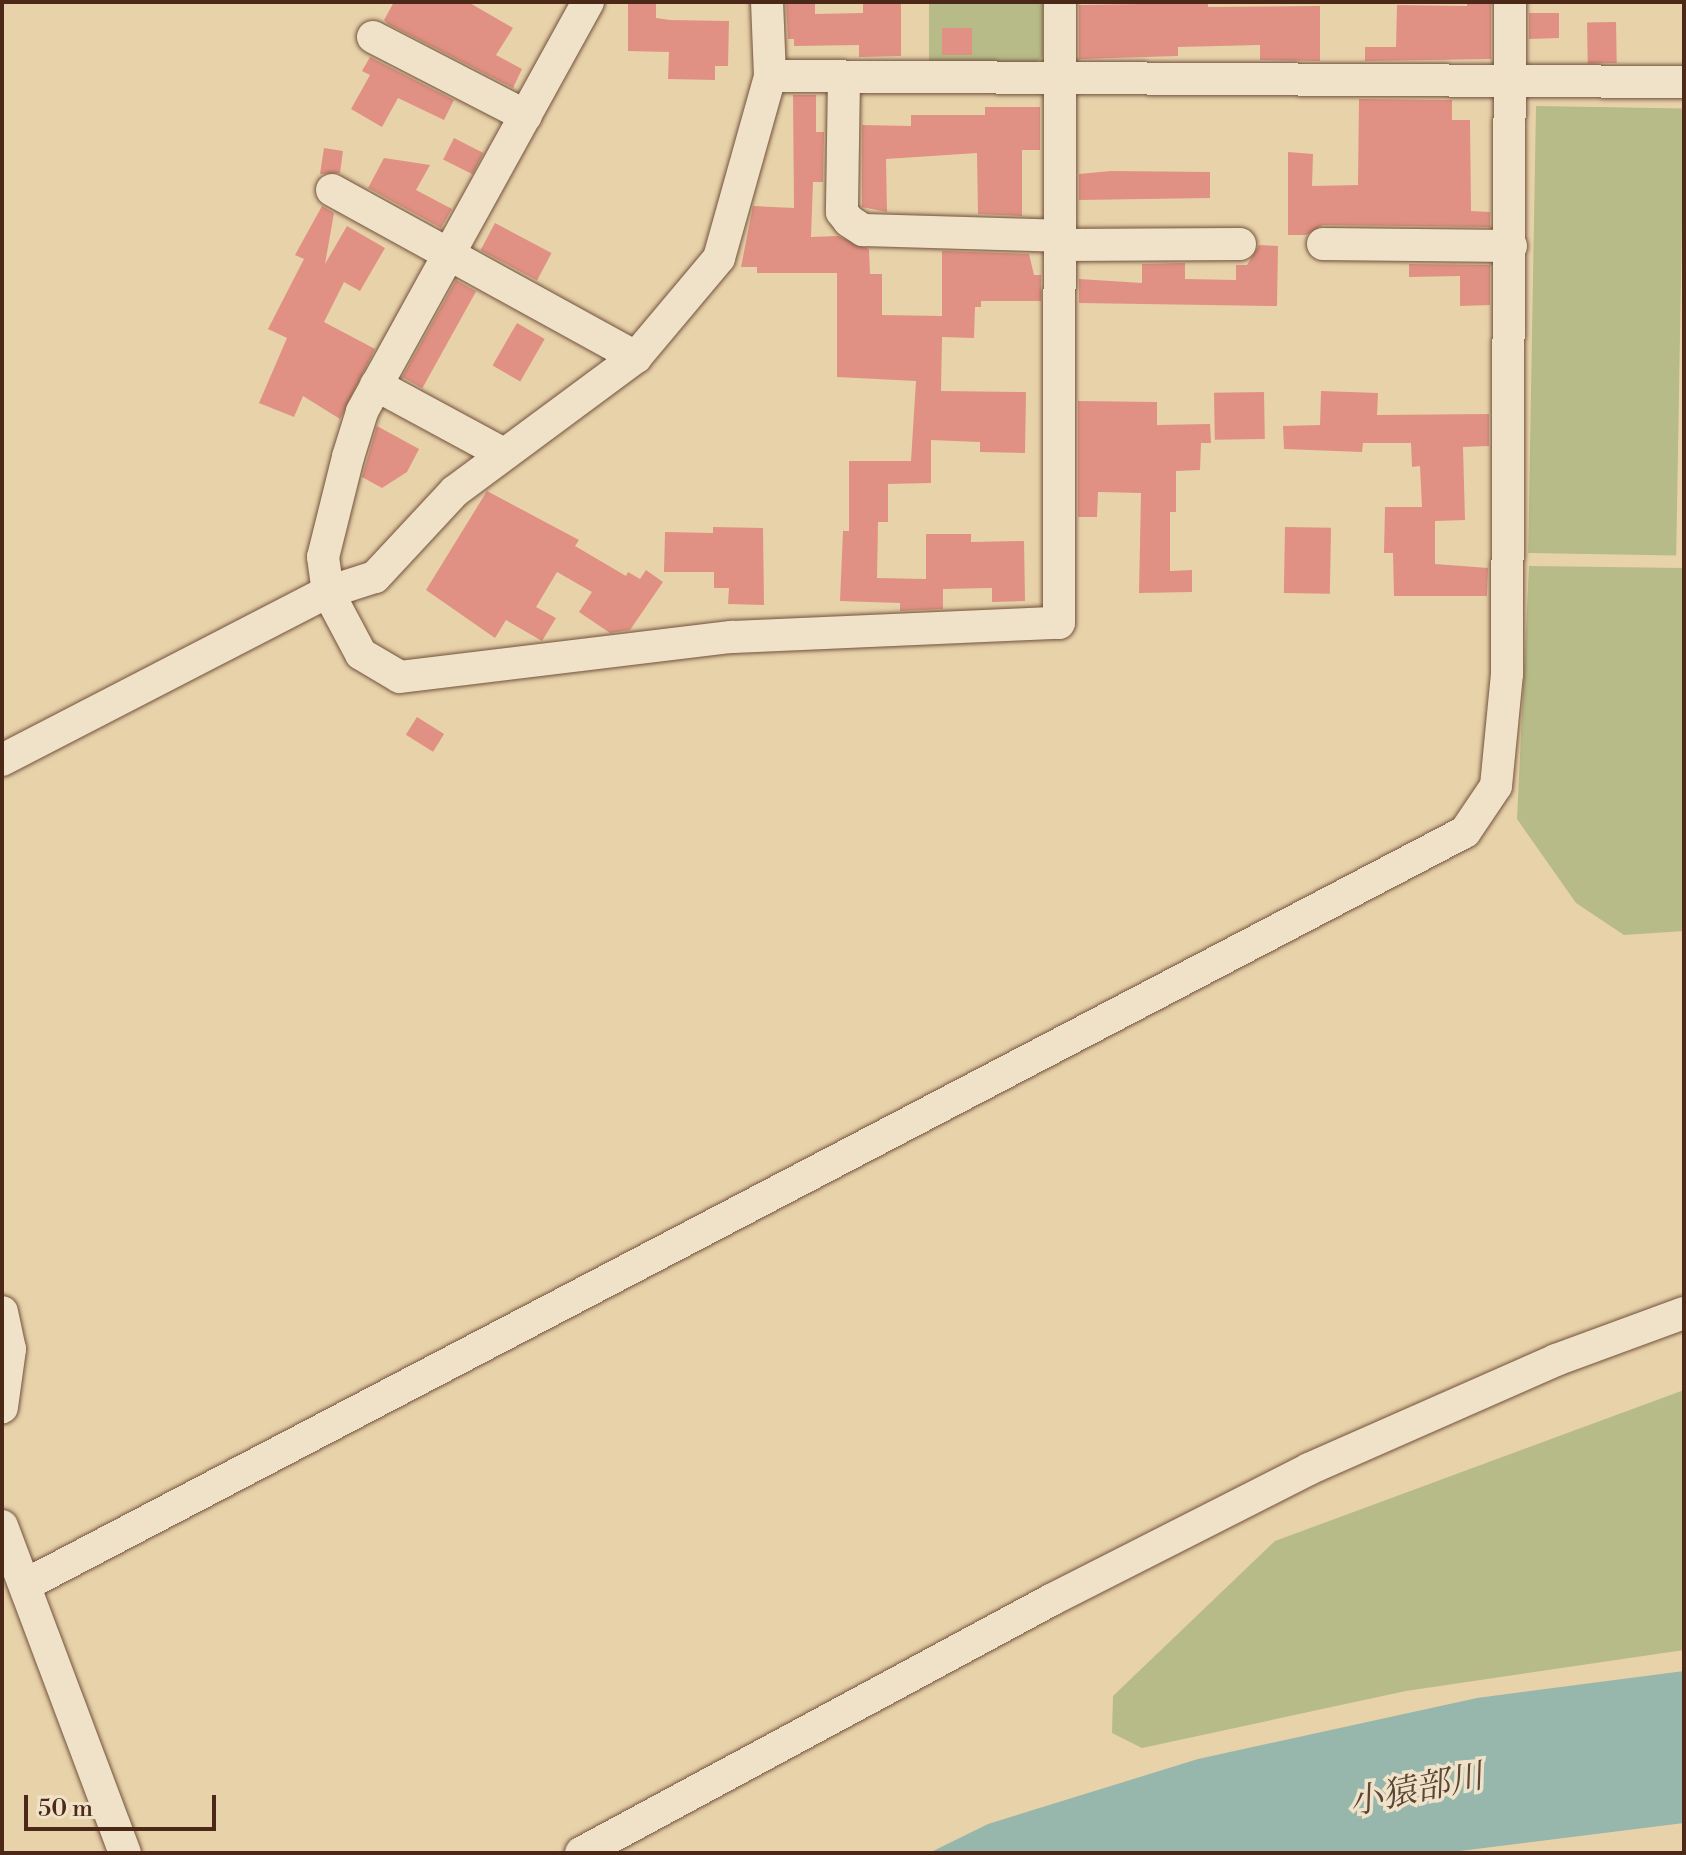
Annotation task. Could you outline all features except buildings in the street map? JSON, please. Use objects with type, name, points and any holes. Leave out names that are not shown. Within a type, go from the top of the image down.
[{"type":"street","points":[[588,2],[376,385],[352,442],[323,557],[328,592],[361,654],[400,677],[732,637],[1059,623],[1060,2]]},
{"type":"street","points":[[2,760],[328,592],[375,577],[455,491],[502,453],[636,357],[719,258],[770,76],[767,2]]},
{"type":"street","points":[[25,1585],[1465,832],[1496,786],[1507,674],[1513,81],[1510,2]]},
{"type":"street","points":[[373,37],[526,116]]},
{"type":"street","points":[[770,76],[1060,81],[1684,82]]},
{"type":"street","points":[[844,78],[842,212],[863,230],[1060,240],[1240,244]]},
{"type":"street","points":[[332,190],[449,250],[636,357]]},
{"type":"street","points":[[1323,244],[1511,246]]},
{"type":"street","points":[[376,385],[502,453]]},
{"type":"street","points":[[2,1312],[10,1349],[2,1407]]},
{"type":"street","points":[[581,1853],[1051,1600],[1309,1469],[1556,1360],[1684,1313]]},
{"type":"street","points":[[2,1526],[125,1853]]},
{"type":"green space","points":[[929,2],[1043,2],[1043,56],[1032,66],[929,65]]},
{"type":"green space","points":[[1536,106],[1684,109],[1676,556],[1528,553]]},
{"type":"green space","points":[[1529,566],[1684,568],[1684,931],[1624,935],[1576,903],[1517,819]]},
{"type":"green space","points":[[1684,1390],[1684,1650],[1406,1691],[1142,1748],[1112,1733],[1113,1696],[1275,1541]]},
{"type":"water","name":"小猿部川","points":[[1684,1671],[1684,1823],[1444,1853],[929,1853],[988,1824],[1198,1759],[1477,1698]]}]
